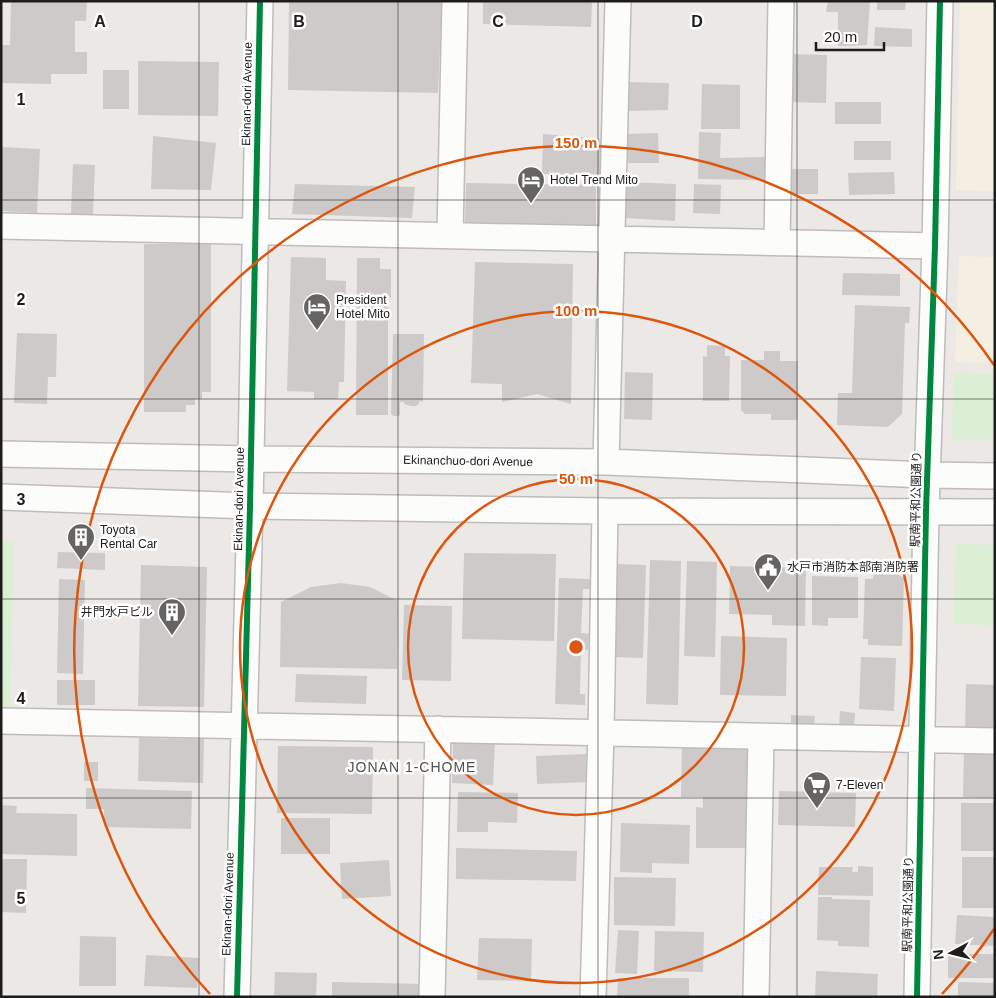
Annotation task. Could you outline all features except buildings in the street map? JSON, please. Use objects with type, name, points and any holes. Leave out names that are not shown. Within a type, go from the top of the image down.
[{"type":"street","name":"Ekinan-dori Avenue","points":[[237,997],[250,506],[260,1]]},
{"type":"street","points":[[450,235],[455,1]]},
{"type":"street","points":[[606,462],[618,1]]},
{"type":"street","points":[[777,243],[781,1]]},
{"type":"street","name":"駅南平和公園通り","points":[[917,997],[926,511],[935,246],[940,1]]},
{"type":"street","points":[[1,226],[935,246]]},
{"type":"street","name":"Ekinanchuo-dori Avenue","points":[[1,454],[251,459],[606,462],[995,476]]},
{"type":"street","points":[[1,497],[250,506],[605,511],[995,512]]},
{"type":"street","points":[[593,997],[605,511]]},
{"type":"street","points":[[1,721],[995,741]]},
{"type":"street","points":[[432,997],[438,729]]},
{"type":"street","points":[[756,997],[761,737]]},
{"type":"shaded area","points":[[960,1],[995,1],[995,191],[956,190]]},
{"type":"shaded area","points":[[959,256],[995,257],[995,363],[955,362]]},
{"type":"green space","points":[[954,373],[995,374],[995,440],[952,439]]},
{"type":"green space","points":[[1,541],[14,541],[10,707],[1,707]]},
{"type":"green space","points":[[956,544],[995,545],[995,625],[954,624]]},
{"type":"cycle path","points":[[237,997],[250,506],[260,1]]},
{"type":"cycle path","points":[[917,997],[926,511],[935,246],[940,1]]},
{"type":"place","name":"Hotel Trend Mito","points":[[531,204]]},
{"type":"place","name":"President Hotel Mito","points":[[317,331]]},
{"type":"place","name":"Toyota Rental Car","points":[[81,561]]},
{"type":"place","name":"水戸市消防本部南消防署","points":[[768,591]]},
{"type":"place","name":"井門水戸ビル","points":[[172,636]]},
{"type":"place","name":"7-Eleven","points":[[817,809]]},
{"type":"district","name":"JONAN 1-CHOME","points":[[412,767]]}]
